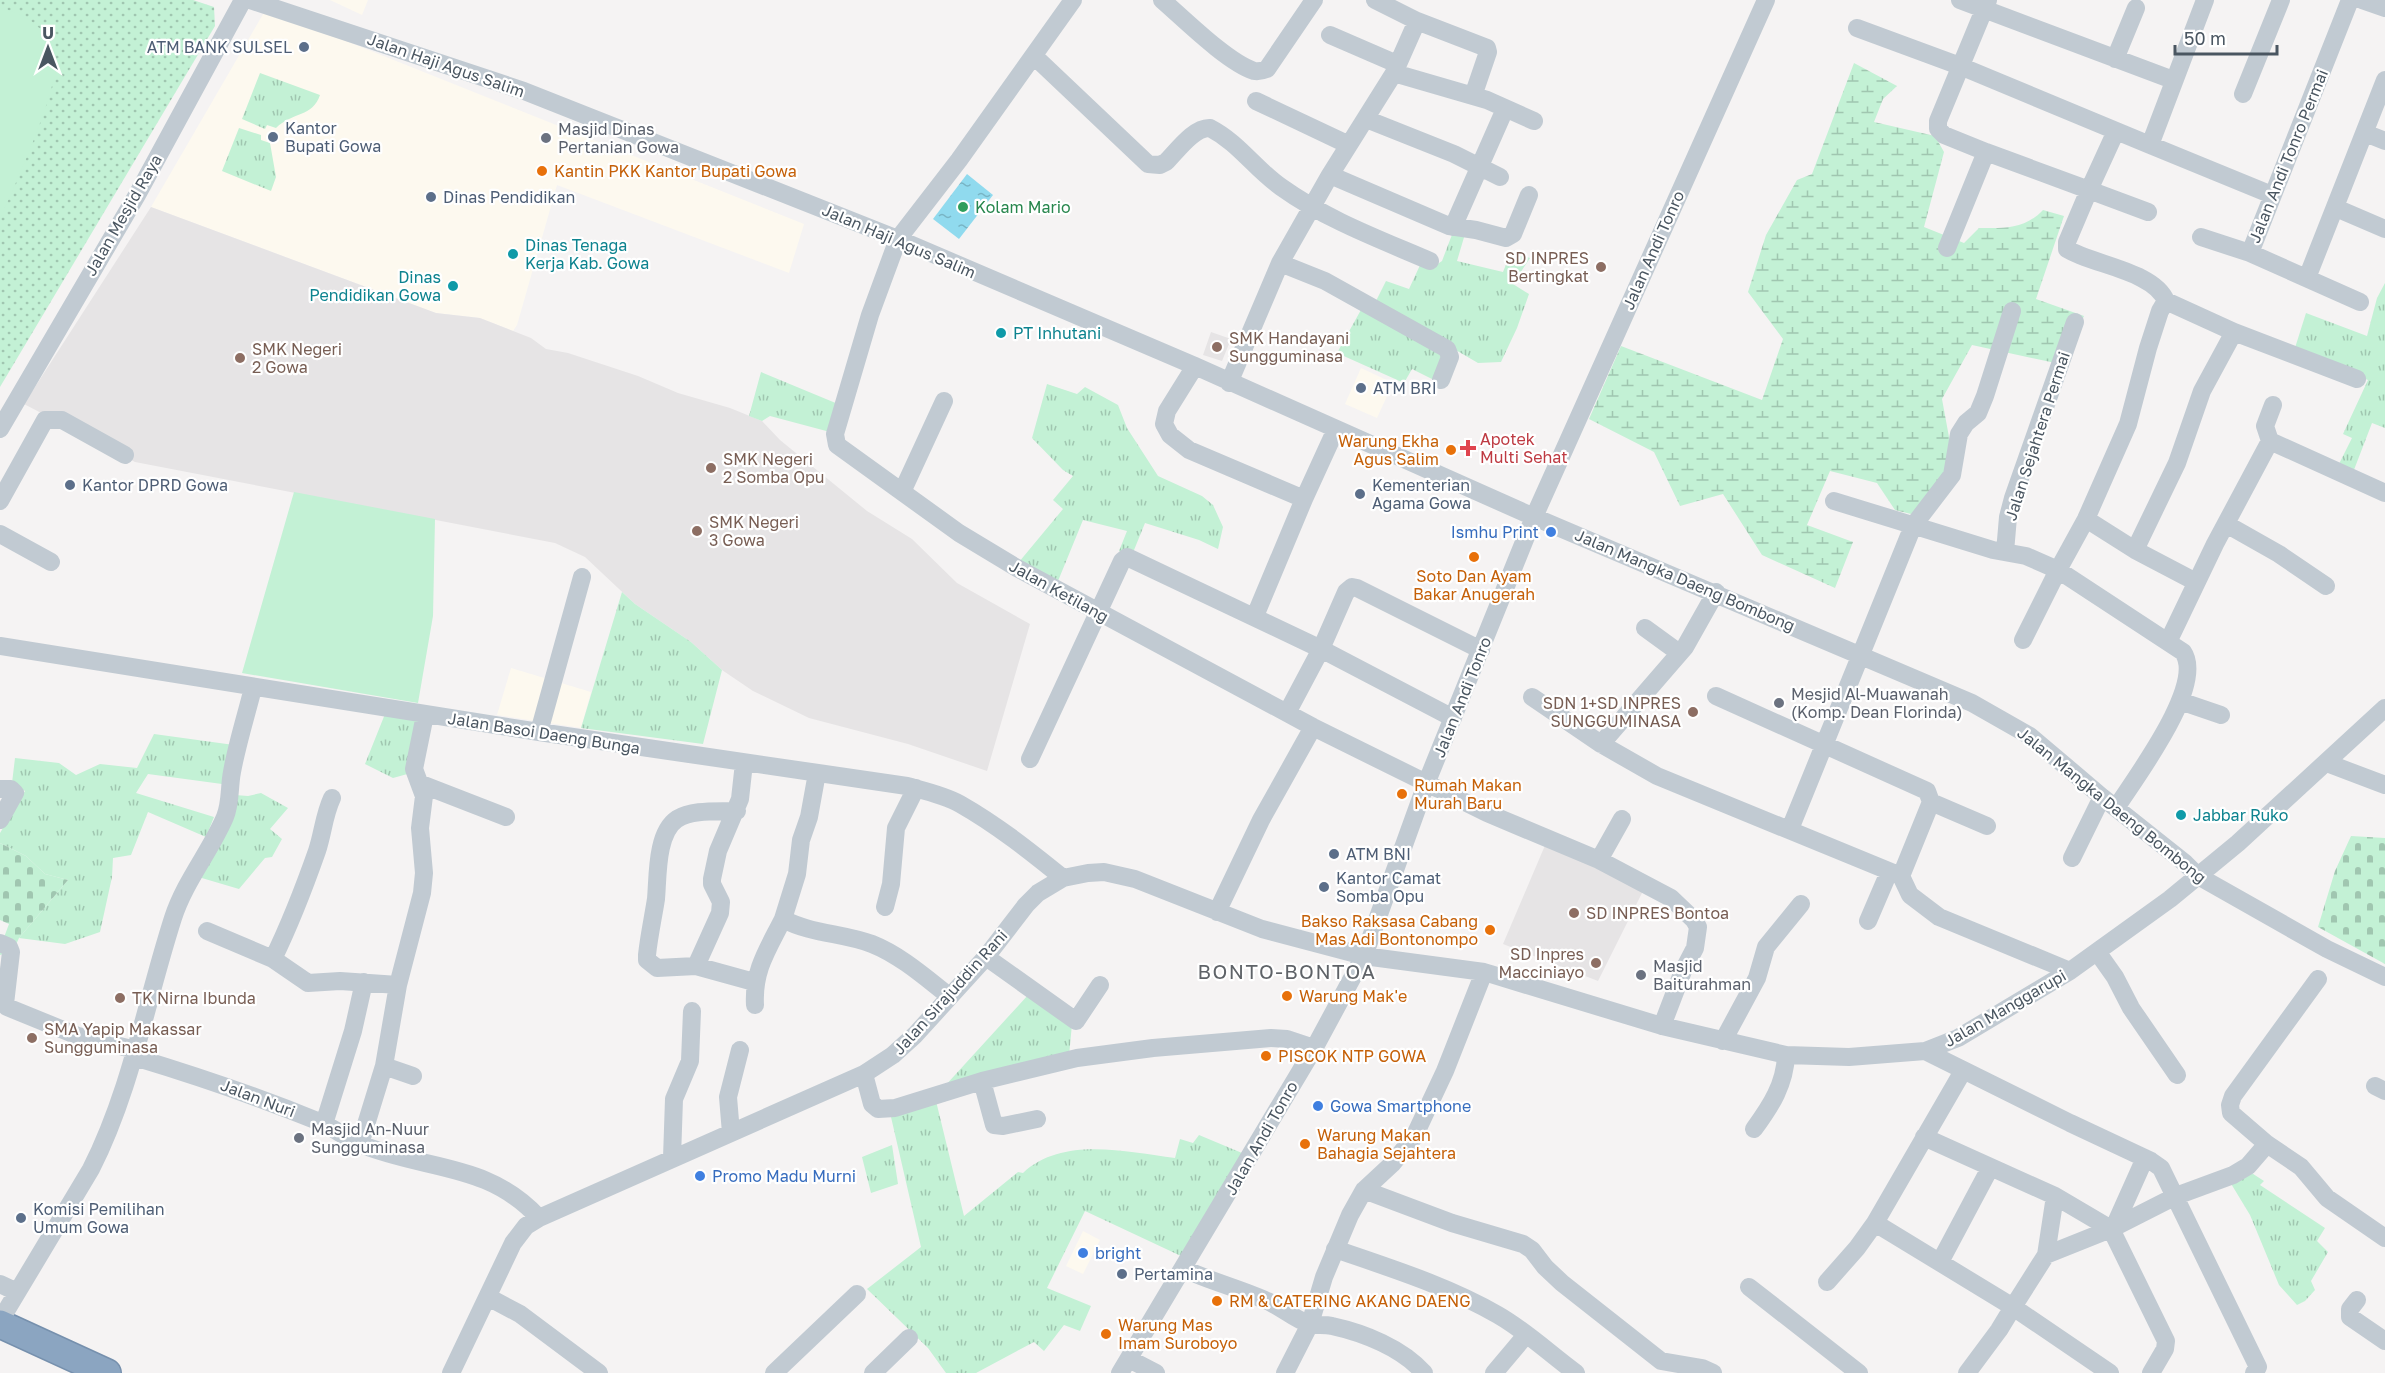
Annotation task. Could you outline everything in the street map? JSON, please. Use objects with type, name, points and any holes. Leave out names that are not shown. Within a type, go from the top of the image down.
[{"type":"highway","points":[[0,1322],[107,1373]]},
{"type":"street","name":"Jalan Mesjid Raya","points":[[0,429],[137,195],[243,0]]},
{"type":"street","name":"Jalan Haji Agus Salim","points":[[250,0],[524,91],[898,239],[1194,366],[1534,517]]},
{"type":"street","points":[[898,239],[1073,0]]},
{"type":"street","points":[[1162,0],[1227,54],[1260,72],[1267,69],[1314,0]]},
{"type":"street","points":[[1375,0],[1417,21],[1487,48],[1488,52],[1473,96]]},
{"type":"street","name":"Jalan Andi Tonro","points":[[1124,1366],[1314,1048],[1364,956],[1426,784],[1534,517],[1766,0]]},
{"type":"street","points":[[1960,0],[1987,5],[2115,59],[2173,80]]},
{"type":"street","points":[[2150,145],[2205,0]]},
{"type":"street","points":[[2243,94],[2281,0]]},
{"type":"street","name":"Jalan Andi Tonro Permai","points":[[2350,0],[2250,253],[2360,302]]},
{"type":"street","points":[[2362,0],[2385,8]]},
{"type":"street","points":[[1987,5],[1938,121],[1938,129],[1944,135],[1986,152],[2148,212]]},
{"type":"street","points":[[2115,59],[2136,8]]},
{"type":"street","points":[[1229,383],[1280,263],[1395,68],[1417,21]]},
{"type":"street","points":[[1857,28],[1960,66],[2272,195]]},
{"type":"street","points":[[1330,35],[1395,68],[1534,121]]},
{"type":"street","points":[[1034,56],[1148,164],[1160,165],[1166,162],[1197,132],[1210,128],[1243,151],[1257,170],[1311,208],[1431,261]]},
{"type":"street","points":[[2307,278],[2385,80]]},
{"type":"street","points":[[1256,101],[1349,145]]},
{"type":"street","points":[[1453,227],[1505,109]]},
{"type":"street","points":[[1366,119],[1454,154],[1500,177]]},
{"type":"street","points":[[2116,131],[2067,242],[2067,249],[2148,282],[2160,290],[2166,301],[2234,332],[2357,379]]},
{"type":"street","points":[[2365,134],[2385,141]]},
{"type":"street","points":[[1947,248],[1986,152]]},
{"type":"street","points":[[1330,175],[1453,227],[1508,238],[1513,234],[1529,195]]},
{"type":"street","points":[[2336,208],[2385,229]]},
{"type":"street","points":[[2201,237],[2250,253]]},
{"type":"street","name":"Jalan Ketilang","points":[[898,239],[870,315],[836,434],[835,441],[842,450],[969,539],[1098,612],[1313,727],[1426,784],[1487,813],[1599,860],[1671,898],[1697,924],[1695,948],[1683,971],[1662,1026]]},
{"type":"street","points":[[1280,263],[1325,281],[1447,349],[1450,357],[1441,380]]},
{"type":"street","points":[[2023,640],[2086,519],[2128,424],[2148,348],[2160,310],[2166,301]]},
{"type":"street","points":[[1790,829],[1913,526],[1952,475],[1959,434],[1966,423],[1978,412],[1985,396],[2012,310]]},
{"type":"street","name":"Jalan Sejahtera Permai","points":[[2005,552],[2008,517],[2013,498],[2075,322]]},
{"type":"street","points":[[2135,550],[2177,463],[2202,392],[2234,332]]},
{"type":"street","points":[[1194,366],[1165,419],[1164,424],[1170,435],[1189,450],[1304,499]]},
{"type":"street","points":[[902,492],[944,400]]},
{"type":"street","points":[[2168,642],[2196,582],[2270,441],[2265,426],[2273,405]]},
{"type":"street","points":[[0,501],[45,420],[62,420],[125,455]]},
{"type":"street","points":[[1256,616],[1304,499],[1336,429]]},
{"type":"street","points":[[2270,441],[2385,493]]},
{"type":"street","points":[[1834,501],[1993,550],[2026,556],[2058,570],[2183,652],[2188,658],[2188,675],[2180,702],[2160,740],[2109,802],[2073,858]]},
{"type":"street","name":"Jalan Mangka Daeng Bombong","points":[[1534,517],[1716,592],[1972,703],[1997,716],[2030,736],[2198,876],[2327,949],[2385,977]]},
{"type":"street","points":[[2086,519],[2135,550],[2196,582]]},
{"type":"street","points":[[2226,524],[2279,554],[2326,586]]},
{"type":"street","points":[[0,534],[51,562]]},
{"type":"street","points":[[1030,759],[1122,561],[1127,557],[1256,616],[1453,718]]},
{"type":"street","points":[[539,732],[582,577]]},
{"type":"street","points":[[1287,713],[1321,649],[1346,592],[1352,587],[1481,650]]},
{"type":"street","points":[[1601,744],[1678,652],[1685,647],[1716,592]]},
{"type":"street","points":[[1645,628],[1678,652]]},
{"type":"street","name":"Jalan Basoi Daeng Bunga","points":[[0,646],[425,715],[916,788],[959,804],[1011,837],[1064,878]]},
{"type":"street","points":[[0,1322],[104,1144],[135,1054],[156,974],[182,894],[220,827],[230,803],[231,774],[253,688]]},
{"type":"street","points":[[1716,696],[1927,791],[1931,802],[1895,874],[1868,921]]},
{"type":"street","points":[[1532,697],[1601,744],[1656,776],[1790,829],[1895,874],[1910,895],[1939,917],[2070,971]]},
{"type":"street","points":[[2180,702],[2221,715]]},
{"type":"street","name":"Jalan Manggarupi","points":[[1364,956],[1484,972],[1662,1026],[1786,1055],[1849,1057],[1925,1051],[1958,1038],[2098,953],[2238,843],[2385,708]]},
{"type":"street","points":[[360,1144],[384,1066],[398,985],[424,883],[420,828],[424,796],[414,769],[425,715]]},
{"type":"street","points":[[1217,912],[1261,820],[1313,727]]},
{"type":"street","points":[[696,966],[720,913],[720,902],[712,879],[727,827],[737,811],[744,763]]},
{"type":"street","points":[[2327,763],[2385,785]]},
{"type":"street","points":[[755,1005],[754,982],[783,919],[797,874],[801,840],[809,817],[817,773]]},
{"type":"street","points":[[421,784],[506,817]]},
{"type":"street","points":[[885,907],[891,884],[896,828],[916,788]]},
{"type":"street","points":[[0,789],[11,789],[15,793],[0,820]]},
{"type":"street","points":[[273,959],[305,885],[319,845],[323,820],[332,798]]},
{"type":"street","points":[[1931,802],[1987,826]]},
{"type":"street","points":[[737,811],[696,813],[676,820],[668,830],[660,853],[647,960],[657,968],[696,966],[754,982]]},
{"type":"street","points":[[1599,860],[1622,819]]},
{"type":"street","name":"Jalan Sirajuddin Rani","points":[[451,1373],[518,1234],[539,1218],[864,1074],[904,1046],[986,957],[1026,905],[1038,893],[1064,878],[1088,873],[1115,874],[1152,885],[1262,929],[1364,956]]},
{"type":"street","points":[[1723,1041],[1757,978],[1766,947],[1801,904]]},
{"type":"street","points":[[783,919],[816,931],[873,945],[924,976],[950,996]]},
{"type":"street","points":[[207,932],[273,959],[308,983],[340,981],[398,985]]},
{"type":"street","points":[[0,943],[9,947],[10,959],[3,1002]]},
{"type":"street","points":[[2098,953],[2115,977],[2131,1008],[2177,1075]]},
{"type":"street","points":[[986,957],[1076,1021],[1100,985]]},
{"type":"street","points":[[1285,1373],[1310,1324],[1324,1277],[1350,1215],[1364,1190],[1392,1164],[1414,1137],[1445,1071],[1484,972]]},
{"type":"street","points":[[2318,979],[2233,1096],[2230,1105],[2231,1113],[2267,1144],[2301,1167],[2327,1198],[2385,1238]]},
{"type":"street","points":[[324,1124],[353,1031],[364,982]]},
{"type":"street","name":"Jalan Nuri","points":[[3,1002],[14,1011],[78,1036],[235,1089],[324,1124],[360,1144],[409,1160],[475,1175],[513,1194],[539,1218]]},
{"type":"street","points":[[672,1158],[674,1100],[690,1061],[692,1011]]},
{"type":"street","points":[[864,1074],[872,1104],[882,1110],[1068,1059],[1153,1048],[1271,1038],[1287,1039],[1314,1048]]},
{"type":"street","points":[[731,1133],[728,1096],[740,1050]]},
{"type":"street","points":[[1925,1051],[2145,1158],[2161,1168],[2258,1371]]},
{"type":"street","points":[[1754,1129],[1781,1085],[1785,1072],[1786,1055]]},
{"type":"street","points":[[384,1066],[413,1076]]},
{"type":"street","points":[[1827,1282],[1875,1223],[1963,1071]]},
{"type":"street","points":[[982,1081],[994,1125],[1003,1126],[1037,1119]]},
{"type":"street","points":[[1924,1137],[2055,1196],[2113,1227],[2166,1341],[2165,1349],[2151,1373]]},
{"type":"street","points":[[2046,1255],[2113,1227],[2176,1196],[2233,1175],[2248,1166],[2267,1144]]},
{"type":"street","points":[[2113,1227],[2145,1158]]},
{"type":"street","points":[[1940,1262],[1990,1168]]},
{"type":"street","points":[[1364,1190],[1452,1223],[1523,1244],[1532,1250],[1545,1268],[1562,1283],[1661,1361],[1702,1368],[1713,1373]]},
{"type":"street","points":[[1967,1373],[2000,1330],[2046,1255],[2055,1196]]},
{"type":"street","points":[[1875,1223],[2013,1308],[2110,1373]]},
{"type":"street","points":[[1335,1249],[1391,1268],[1473,1302],[1500,1316],[1576,1373]]},
{"type":"street","points":[[1184,1269],[1208,1280],[1262,1298],[1310,1324],[1330,1326],[1361,1335],[1400,1352],[1424,1373]]},
{"type":"street","points":[[0,1284],[17,1292]]},
{"type":"street","points":[[1749,1287],[1859,1373]]},
{"type":"street","points":[[774,1373],[857,1294]]},
{"type":"street","points":[[488,1297],[520,1314],[599,1373]]},
{"type":"street","points":[[2357,1300],[2350,1309],[2350,1317],[2385,1341]]},
{"type":"street","points":[[1494,1373],[1526,1335]]},
{"type":"street","points":[[873,1373],[909,1338]]},
{"type":"street","points":[[1124,1366],[1156,1373]]},
{"type":"shaded area","points":[[330,0],[368,0],[362,15]]},
{"type":"shaded area","points":[[266,9],[804,224],[789,273],[557,185],[517,325],[513,331],[480,318],[436,313],[151,207]]},
{"type":"shaded area","points":[[151,207],[436,313],[480,318],[531,338],[546,349],[568,353],[638,376],[678,393],[730,408],[762,421],[780,440],[867,511],[912,539],[957,583],[1030,624],[987,771],[908,744],[809,718],[753,691],[722,670],[691,642],[635,604],[585,557],[555,543],[135,462],[24,404]]},
{"type":"shaded area","name":"SMK Handayani Sungguminasa","points":[[1211,332],[1231,339],[1222,361],[1203,355]]},
{"type":"shaded area","points":[[1361,368],[1393,383],[1377,418],[1345,404]]},
{"type":"shaded area","points":[[511,668],[591,692],[581,728],[497,715]]},
{"type":"shaded area","name":"SD INPRES Bontoa","points":[[1549,836],[1647,883],[1598,981],[1503,944]]},
{"type":"shaded area","name":"bright","points":[[1083,1231],[1100,1240],[1083,1274],[1066,1266]]},
{"type":"green space","points":[[0,0],[193,0],[214,7],[215,26],[0,387]]},
{"type":"green space","points":[[0,8],[26,18],[40,29],[55,53],[56,66],[36,135],[0,219]]},
{"type":"green space","points":[[1854,63],[1897,86],[1883,99],[1874,122],[1935,136],[1944,152],[1924,227],[1964,243],[1979,228],[2005,228],[2021,224],[2036,217],[2043,210],[2064,216],[2036,299],[2084,316],[2060,364],[1972,345],[1942,399],[1956,475],[1911,514],[1895,510],[1877,483],[1830,471],[1807,525],[1853,542],[1835,588],[1762,555],[1723,494],[1680,506],[1654,452],[1589,419],[1621,346],[1762,400],[1783,339],[1748,292],[1766,235],[1797,180],[1812,174]]},
{"type":"green space","points":[[260,73],[320,95],[317,102],[307,111],[276,128],[267,125],[265,129],[242,119]]},
{"type":"green space","points":[[239,128],[261,135],[261,140],[270,143],[276,177],[271,191],[222,171]]},
{"type":"green space","points":[[1453,232],[1465,234],[1457,261],[1503,272],[1511,252],[1530,258],[1513,284],[1529,294],[1517,328],[1501,362],[1478,363],[1375,303],[1386,281],[1409,289],[1421,263],[1433,267],[1442,261]]},
{"type":"green space","points":[[2385,283],[2385,428],[2372,423],[2352,475],[2337,468],[2352,438],[2343,434],[2368,380],[2294,351],[2306,313],[2367,336],[2377,298]]},
{"type":"green space","points":[[1362,308],[1445,354],[1434,380],[1412,369],[1404,383],[1337,353]]},
{"type":"green space","points":[[761,372],[838,404],[830,432],[770,416],[762,421],[749,416]]},
{"type":"green space","points":[[1047,384],[1077,394],[1085,387],[1118,405],[1127,428],[1158,476],[1202,496],[1213,505],[1223,527],[1218,549],[1199,540],[1145,523],[1132,555],[1119,551],[1127,531],[1083,520],[1058,581],[1019,562],[1063,509],[1053,500],[1073,476],[1063,470],[1032,438]]},
{"type":"green space","points":[[294,492],[435,519],[433,616],[418,703],[242,673]]},
{"type":"green space","points":[[622,592],[635,604],[691,642],[722,670],[703,744],[581,728]]},
{"type":"green space","points":[[385,714],[421,717],[411,773],[393,778],[365,764]]},
{"type":"green space","points":[[154,734],[234,745],[222,784],[148,774],[136,793],[214,817],[206,837],[148,812],[131,855],[113,858],[112,877],[100,932],[65,944],[19,938],[68,880],[45,874],[26,856],[0,843],[0,833],[25,791],[12,783],[15,758],[59,763],[76,775],[100,764],[137,768]]},
{"type":"green space","points":[[261,793],[288,808],[270,829],[282,839],[272,857],[265,858],[239,889],[195,876],[235,795],[248,796]]},
{"type":"green space","points":[[2351,836],[2385,838],[2385,964],[2318,927],[2335,871]]},
{"type":"green space","points":[[0,843],[26,856],[45,874],[68,880],[19,938],[13,951],[0,955],[0,948],[9,924],[0,920]]},
{"type":"green space","points":[[1028,995],[1072,1024],[1069,1056],[944,1087]]},
{"type":"green space","points":[[936,1101],[964,1216],[1018,1172],[1023,1173],[1039,1161],[1057,1154],[1096,1149],[1175,1158],[1180,1139],[1193,1143],[1199,1135],[1242,1153],[1181,1256],[1085,1211],[1047,1288],[1091,1306],[1080,1331],[1064,1325],[1044,1351],[1034,1342],[976,1373],[946,1373],[928,1348],[867,1289],[921,1247],[891,1117]]},
{"type":"green space","points":[[892,1145],[898,1184],[871,1193],[862,1157]]},
{"type":"green space","points":[[2247,1170],[2264,1181],[2260,1185],[2325,1228],[2317,1241],[2328,1252],[2311,1281],[2315,1290],[2305,1301],[2297,1305],[2279,1285],[2250,1215],[2230,1182]]},
{"type":"water","name":"Kolam Mario","points":[[967,174],[993,195],[959,239],[933,219]]},
{"type":"place","name":"ATM BANK SULSEL","points":[[304,47]]},
{"type":"place","name":"Kantor Bupati Gowa","points":[[273,137]]},
{"type":"place","name":"Masjid Dinas Pertanian Gowa","points":[[546,138]]},
{"type":"place","name":"Kantin PKK Kantor Bupati Gowa","points":[[542,171]]},
{"type":"place","name":"Dinas Pendidikan","points":[[431,197]]},
{"type":"place","name":"Kolam Mario","points":[[963,207]]},
{"type":"place","name":"Dinas Tenaga Kerja Kab. Gowa","points":[[513,254]]},
{"type":"place","name":"SD INPRES Bertingkat","points":[[1601,267]]},
{"type":"place","name":"Dinas Pendidikan Gowa","points":[[453,286]]},
{"type":"place","name":"PT Inhutani","points":[[1001,333]]},
{"type":"place","name":"SMK Handayani Sungguminasa","points":[[1217,347]]},
{"type":"place","name":"SMK Negeri 2 Gowa","points":[[240,358]]},
{"type":"place","name":"ATM BRI","points":[[1361,388]]},
{"type":"place","name":"Apotek Multi Sehat","points":[[1468,448]]},
{"type":"place","name":"Warung Ekha Agus Salim","points":[[1451,450]]},
{"type":"place","name":"SMK Negeri 2 Somba Opu","points":[[711,468]]},
{"type":"place","name":"Kantor DPRD Gowa","points":[[70,485]]},
{"type":"place","name":"Kementerian Agama Gowa","points":[[1360,494]]},
{"type":"place","name":"SMK Negeri 3 Gowa","points":[[697,531]]},
{"type":"place","name":"Ismhu Print","points":[[1551,532]]},
{"type":"place","name":"Soto Dan Ayam Bakar Anugerah","points":[[1474,557]]},
{"type":"place","name":"Mesjid Al-Muawanah (Komp. Dean Florinda)","points":[[1779,703]]},
{"type":"place","name":"SDN 1+SD INPRES SUNGGUMINASA","points":[[1693,712]]},
{"type":"place","name":"Rumah Makan Murah Baru","points":[[1402,794]]},
{"type":"place","name":"Jabbar Ruko","points":[[2181,815]]},
{"type":"place","name":"ATM BNI","points":[[1334,854]]},
{"type":"place","name":"Kantor Camat Somba Opu","points":[[1324,887]]},
{"type":"place","name":"SD INPRES Bontoa","points":[[1574,913]]},
{"type":"place","name":"Bakso Raksasa Cabang Mas Adi Bontonompo","points":[[1490,930]]},
{"type":"place","name":"SD Inpres Macciniayo","points":[[1596,963]]},
{"type":"place","name":"Masjid Baiturahman","points":[[1641,975]]},
{"type":"place","name":"Warung Mak'e","points":[[1287,996]]},
{"type":"place","name":"TK Nirna Ibunda","points":[[120,998]]},
{"type":"place","name":"SMA Yapip Makassar Sungguminasa","points":[[32,1038]]},
{"type":"place","name":"PISCOK NTP GOWA","points":[[1266,1056]]},
{"type":"place","name":"Gowa Smartphone","points":[[1318,1106]]},
{"type":"place","name":"Masjid An-Nuur Sungguminasa","points":[[299,1138]]},
{"type":"place","name":"Warung Makan Bahagia Sejahtera","points":[[1305,1144]]},
{"type":"place","name":"Promo Madu Murni","points":[[700,1176]]},
{"type":"place","name":"Komisi Pemilihan Umum Gowa","points":[[21,1218]]},
{"type":"place","name":"bright","points":[[1083,1253]]},
{"type":"place","name":"Pertamina","points":[[1122,1274]]},
{"type":"place","name":"RM & CATERING AKANG DAENG","points":[[1217,1301]]},
{"type":"place","name":"Warung Mas Imam Suroboyo","points":[[1106,1334]]},
{"type":"district","name":"BONTO-BONTOA","points":[[1287,972]]}]
